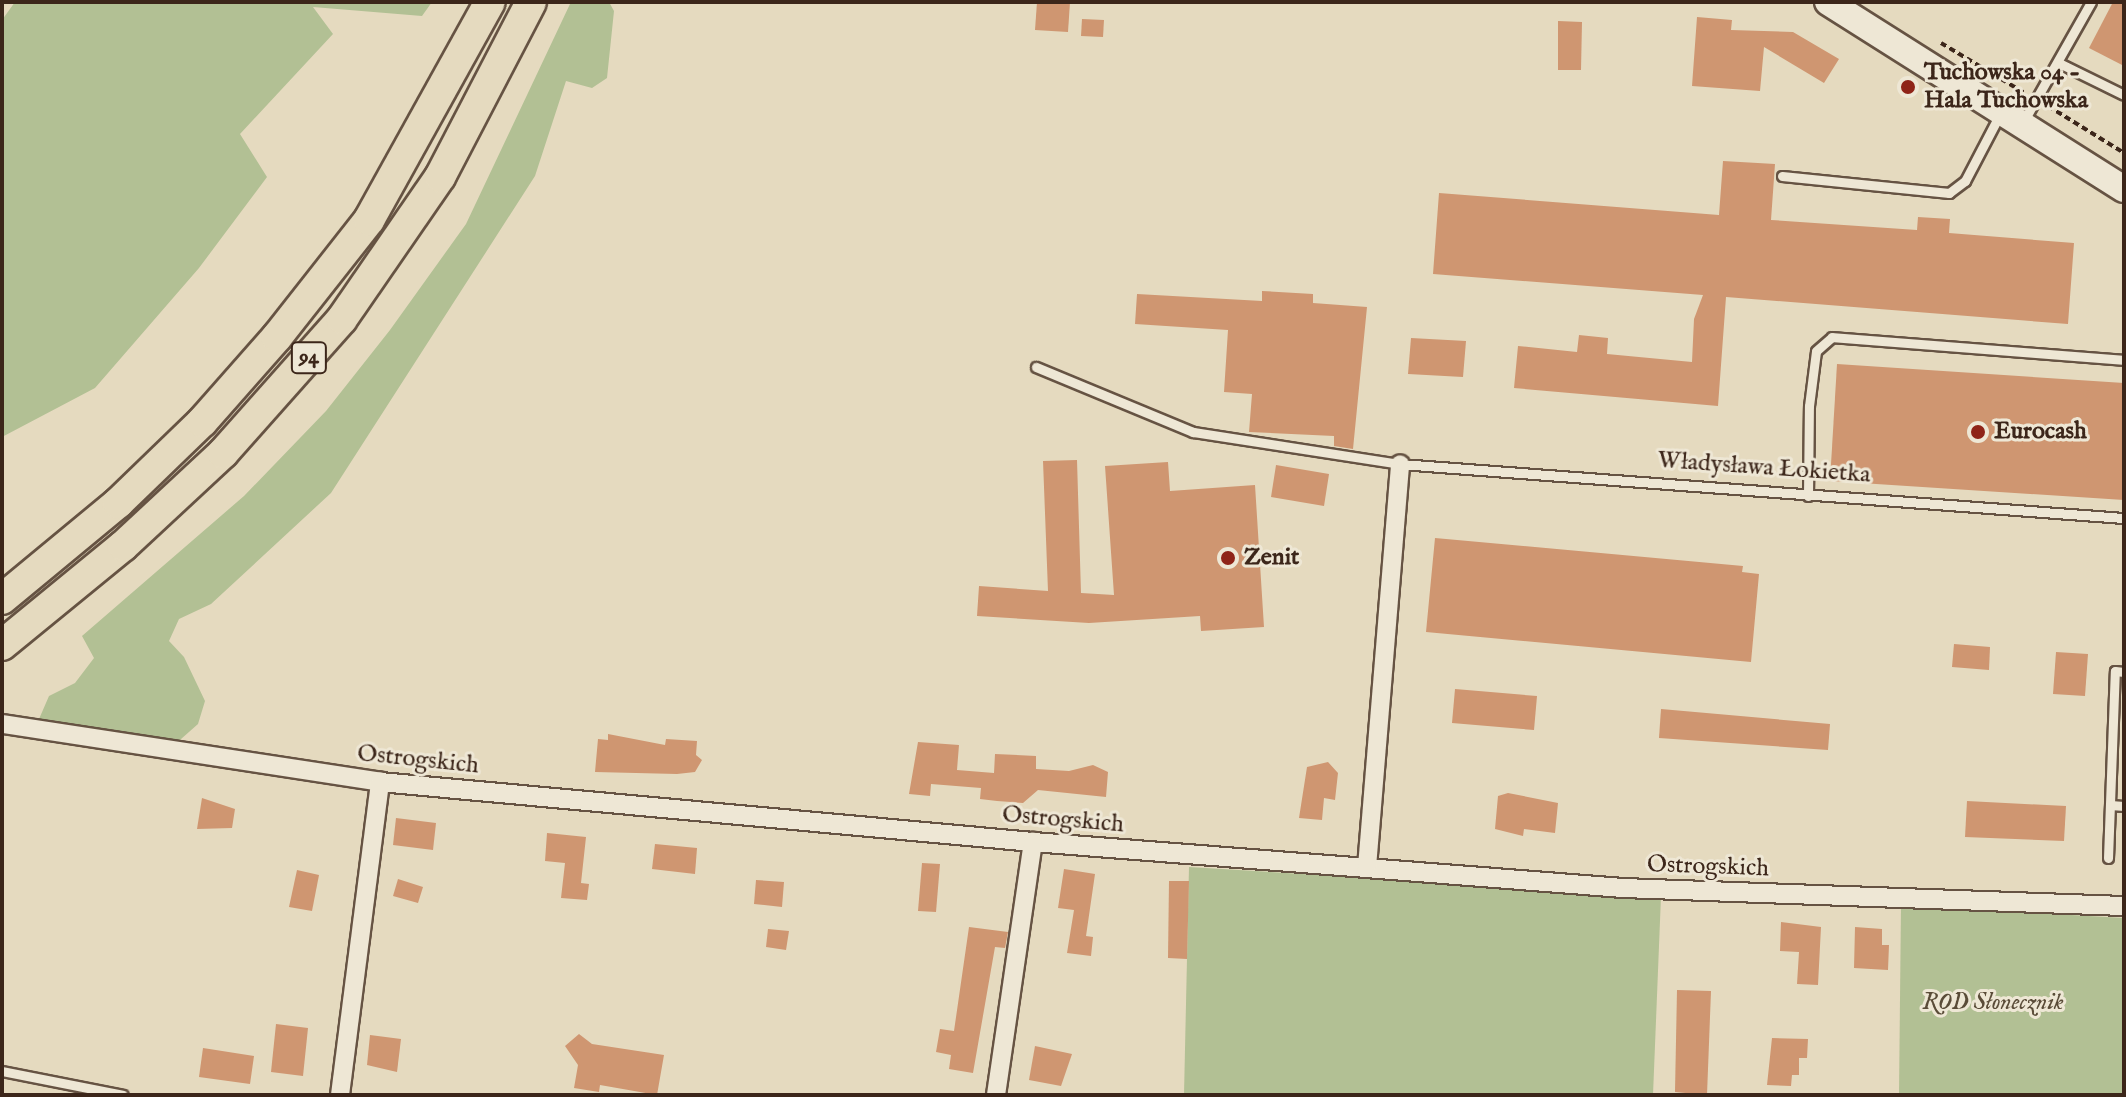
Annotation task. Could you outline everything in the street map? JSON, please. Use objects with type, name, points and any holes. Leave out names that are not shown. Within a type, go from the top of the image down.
[{"type":"main road","name":"94","points":[[2,599],[118,503],[202,422],[277,337],[369,220],[490,2]]},
{"type":"main road","name":"94","points":[[2,645],[123,546],[223,453],[342,319],[440,177],[531,2]]},
{"type":"street","points":[[1828,2],[2010,120],[2124,189]]},
{"type":"street","points":[[1367,867],[1400,464]]},
{"type":"street","name":"Ostrogskich","points":[[3,724],[380,782],[1033,842],[1623,888],[2124,906]]},
{"type":"street","points":[[340,1095],[380,782]]},
{"type":"street","points":[[996,1095],[1033,842]]},
{"type":"lane","points":[[1782,176],[1949,193],[1965,181],[2010,120],[2038,100],[2091,2]]},
{"type":"lane","points":[[2059,63],[2124,95]]},
{"type":"lane","points":[[1808,496],[1809,406],[1816,351],[1832,337],[2124,360]]},
{"type":"lane","name":"Władysława Łokietka","points":[[1036,367],[1193,432],[1400,464],[2124,518]]},
{"type":"lane","points":[[2108,858],[2115,671],[2124,672]]},
{"type":"lane","points":[[2110,805],[2124,806]]},
{"type":"lane","points":[[2,1071],[123,1095]]},
{"type":"path","points":[[1939,42],[2124,153]]},
{"type":"green space","points":[[15,2],[432,2],[422,16],[313,7],[333,34],[240,134],[267,177],[199,268],[95,388],[2,437],[2,20]]},
{"type":"green space","points":[[609,2],[614,11],[607,78],[592,88],[566,81],[535,176],[331,493],[211,604],[179,619],[169,641],[184,657],[205,701],[198,724],[172,747],[36,726],[49,696],[75,683],[94,658],[82,636],[244,496],[326,411],[390,330],[466,224],[570,4]]},
{"type":"green space","points":[[1189,867],[1661,896],[1653,1095],[1184,1095]]},
{"type":"green space","name":"ROD Słonecznik","points":[[1901,905],[2124,918],[2124,1095],[1899,1095]]},
{"type":"building","points":[[1037,2],[1070,2],[1068,32],[1035,30]]},
{"type":"building","points":[[2113,2],[2124,2],[2124,66],[2089,48]]},
{"type":"building","points":[[1697,17],[1732,20],[1731,30],[1793,32],[1839,59],[1824,83],[1764,47],[1760,91],[1692,86]]},
{"type":"building","points":[[1082,19],[1104,20],[1103,37],[1081,36]]},
{"type":"building","points":[[1558,21],[1582,22],[1581,70],[1558,70]]},
{"type":"building","points":[[1723,161],[1775,164],[1771,220],[1917,230],[1918,217],[1950,219],[1949,233],[2074,243],[2068,324],[1726,297],[1718,406],[1514,388],[1518,346],[1577,352],[1579,335],[1608,338],[1607,354],[1692,362],[1694,319],[1703,295],[1433,274],[1439,193],[1719,215]]},
{"type":"building","points":[[1262,291],[1313,294],[1313,303],[1367,307],[1353,449],[1334,446],[1334,436],[1249,432],[1252,394],[1224,392],[1228,330],[1135,324],[1137,294],[1262,301]]},
{"type":"building","points":[[1411,338],[1466,341],[1463,377],[1408,374]]},
{"type":"building","name":"Eurocash","points":[[1837,364],[2124,383],[2124,500],[1830,481]]},
{"type":"building","points":[[1077,460],[1081,593],[1114,595],[1105,466],[1168,462],[1170,491],[1255,485],[1264,627],[1201,631],[1200,616],[1089,623],[977,616],[979,586],[1048,591],[1043,461]]},
{"type":"building","points":[[1276,465],[1329,474],[1324,506],[1271,497]]},
{"type":"building","points":[[1435,538],[1743,566],[1742,572],[1759,574],[1751,662],[1426,632]]},
{"type":"building","points":[[1954,644],[1990,647],[1989,670],[1952,667]]},
{"type":"building","points":[[2056,652],[2088,654],[2085,696],[2053,694]]},
{"type":"building","points":[[1455,689],[1537,696],[1534,730],[1452,723]]},
{"type":"building","points":[[1661,709],[1830,724],[1828,750],[1659,738]]},
{"type":"building","points":[[608,734],[665,745],[666,739],[697,741],[696,755],[702,760],[695,772],[595,772],[598,739],[608,740]]},
{"type":"building","points":[[918,742],[959,745],[957,770],[994,773],[995,754],[1036,756],[1036,769],[1069,771],[1093,765],[1108,772],[1106,797],[1038,790],[1023,803],[980,799],[981,788],[931,784],[930,796],[909,794]]},
{"type":"building","points":[[1328,762],[1338,773],[1335,800],[1324,798],[1322,820],[1299,818],[1307,767]]},
{"type":"building","points":[[1508,793],[1558,803],[1555,833],[1524,829],[1523,836],[1495,829],[1498,796]]},
{"type":"building","points":[[202,798],[235,809],[232,828],[197,829]]},
{"type":"building","points":[[1967,801],[2066,806],[2064,841],[1965,837]]},
{"type":"building","points":[[396,818],[436,823],[433,850],[393,845]]},
{"type":"building","points":[[547,833],[586,837],[581,883],[589,884],[587,900],[561,898],[565,863],[545,861]]},
{"type":"building","points":[[655,844],[697,848],[695,874],[652,869]]},
{"type":"building","points":[[922,863],[940,864],[936,912],[918,911]]},
{"type":"building","points":[[1064,869],[1095,874],[1086,936],[1093,937],[1091,956],[1067,953],[1074,910],[1058,908]]},
{"type":"building","points":[[297,870],[319,875],[312,911],[289,907]]},
{"type":"building","points":[[398,879],[423,887],[418,903],[393,896]]},
{"type":"building","points":[[756,880],[784,882],[782,907],[754,904]]},
{"type":"building","points":[[1169,881],[1189,881],[1187,959],[1168,958]]},
{"type":"building","points":[[1781,922],[1821,927],[1818,985],[1797,984],[1799,952],[1780,951]]},
{"type":"building","points":[[969,927],[1008,932],[1005,948],[995,947],[973,1073],[949,1069],[951,1055],[936,1052],[940,1029],[954,1031]]},
{"type":"building","points":[[1855,927],[1882,929],[1882,945],[1889,945],[1888,970],[1854,968]]},
{"type":"building","points":[[768,929],[789,931],[786,950],[766,947]]},
{"type":"building","points":[[1677,990],[1711,991],[1707,1095],[1675,1092]]},
{"type":"building","points":[[276,1024],[308,1028],[303,1076],[271,1072]]},
{"type":"building","points":[[579,1034],[592,1044],[664,1055],[657,1095],[600,1085],[599,1092],[574,1088],[578,1065],[565,1046]]},
{"type":"building","points":[[370,1035],[401,1039],[397,1072],[367,1065]]},
{"type":"building","points":[[1772,1038],[1808,1039],[1807,1058],[1799,1058],[1799,1075],[1792,1075],[1791,1086],[1767,1085]]},
{"type":"building","points":[[1035,1046],[1072,1054],[1061,1086],[1029,1080]]},
{"type":"building","points":[[203,1048],[254,1056],[250,1084],[199,1077]]},
{"type":"place","name":"Tuchowska 04 - Hala Tuchowska","points":[[1908,87]]},
{"type":"place","name":"Eurocash","points":[[1978,432]]},
{"type":"place","name":"Zenit","points":[[1228,558]]}]
